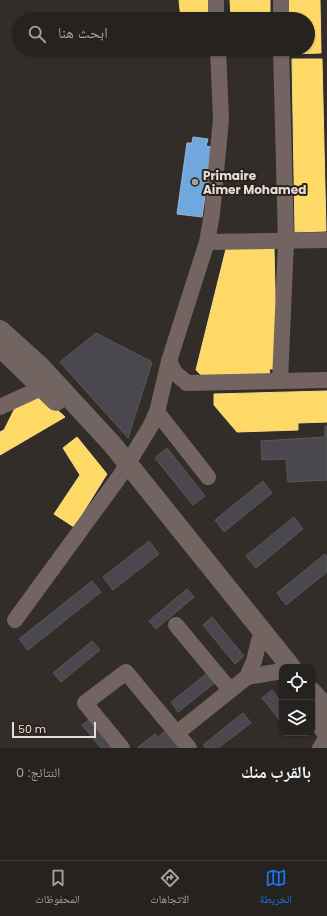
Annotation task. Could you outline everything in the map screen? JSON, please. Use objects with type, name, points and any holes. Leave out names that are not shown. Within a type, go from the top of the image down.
[{"type":"main road","points":[[0,330],[41,367],[49,385],[68,412],[124,470],[281,664]]},
{"type":"main road","points":[[0,347],[49,385]]},
{"type":"main road","points":[[315,695],[327,709]]},
{"type":"main road","points":[[315,717],[327,733]]},
{"type":"street","points":[[216,0],[216,12]]},
{"type":"street","points":[[281,0],[281,12]]},
{"type":"street","points":[[15,620],[124,470],[150,427],[157,412],[168,362],[207,242],[212,214],[221,119],[218,56]]},
{"type":"street","points":[[280,381],[286,241],[281,56]]},
{"type":"street","points":[[207,242],[327,240]]},
{"type":"street","points":[[168,362],[175,373],[187,383],[327,380]]},
{"type":"street","points":[[1,411],[49,385]]},
{"type":"street","points":[[157,412],[208,476]]},
{"type":"street","points":[[176,625],[230,690]]},
{"type":"street","points":[[177,733],[246,677],[254,661],[261,639]]},
{"type":"street","points":[[246,677],[279,670]]},
{"type":"street","points":[[122,748],[85,703],[126,672],[189,748]]},
{"type":"street","points":[[320,748],[327,737]]},
{"type":"building: سكن","points":[[179,0],[212,0],[212,12],[180,12]]},
{"type":"building: سكن","points":[[230,0],[270,0],[270,12],[231,12]]},
{"type":"building: سكن","points":[[288,0],[320,0],[321,53],[315,53],[315,12],[288,12]]},
{"type":"building: سكن","points":[[292,59],[322,59],[326,231],[295,232]]},
{"type":"building: سكن","points":[[274,248],[277,369],[269,369],[270,375],[203,377],[196,370],[226,249]]},
{"type":"building: سكن","points":[[327,391],[327,422],[298,423],[298,430],[237,432],[214,405],[214,394]]},
{"type":"building: سكن","points":[[41,395],[65,417],[0,455],[0,432],[4,430],[16,406]]},
{"type":"building: سكن","points":[[77,437],[107,474],[74,527],[54,514],[80,475],[63,448]]},
{"type":"building: مدارس","points":[[193,137],[208,139],[206,146],[212,147],[202,217],[177,214],[187,143],[192,143]]},
{"type":"building: أخرى","points":[[96,333],[152,362],[128,438],[60,362]]},
{"type":"building: أخرى","points":[[325,426],[327,426],[327,480],[288,482],[286,459],[262,460],[261,441],[325,437]]},
{"type":"building: أخرى","points":[[167,448],[205,496],[193,505],[155,458]]},
{"type":"building: أخرى","points":[[263,481],[272,493],[224,532],[215,520]]},
{"type":"building: أخرى","points":[[294,517],[303,529],[256,568],[246,556]]},
{"type":"building: أخرى","points":[[149,541],[159,554],[113,590],[103,577]]},
{"type":"building: أخرى","points":[[325,554],[327,557],[327,572],[286,605],[277,593]]},
{"type":"building: أخرى","points":[[92,581],[101,592],[28,650],[19,639]]},
{"type":"building: أخرى","points":[[187,589],[194,597],[156,629],[149,621]]},
{"type":"building: أخرى","points":[[212,617],[244,656],[235,664],[203,625]]},
{"type":"building: أخرى","points":[[92,641],[100,650],[61,682],[53,673]]},
{"type":"building: أخرى","points":[[210,671],[217,681],[178,712],[171,702]]},
{"type":"building: أخرى","points":[[272,690],[279,700],[279,719],[262,698]]},
{"type":"building: أخرى","points":[[243,713],[251,723],[218,748],[206,748],[203,745]]},
{"type":"building: أخرى","points":[[92,718],[116,748],[101,748],[82,725]]},
{"type":"building: أخرى","points":[[169,728],[179,748],[137,748],[155,734],[158,737]]},
{"type":"place","name":"Primaire Aimer Mohamed","points":[[195,182]]}]
